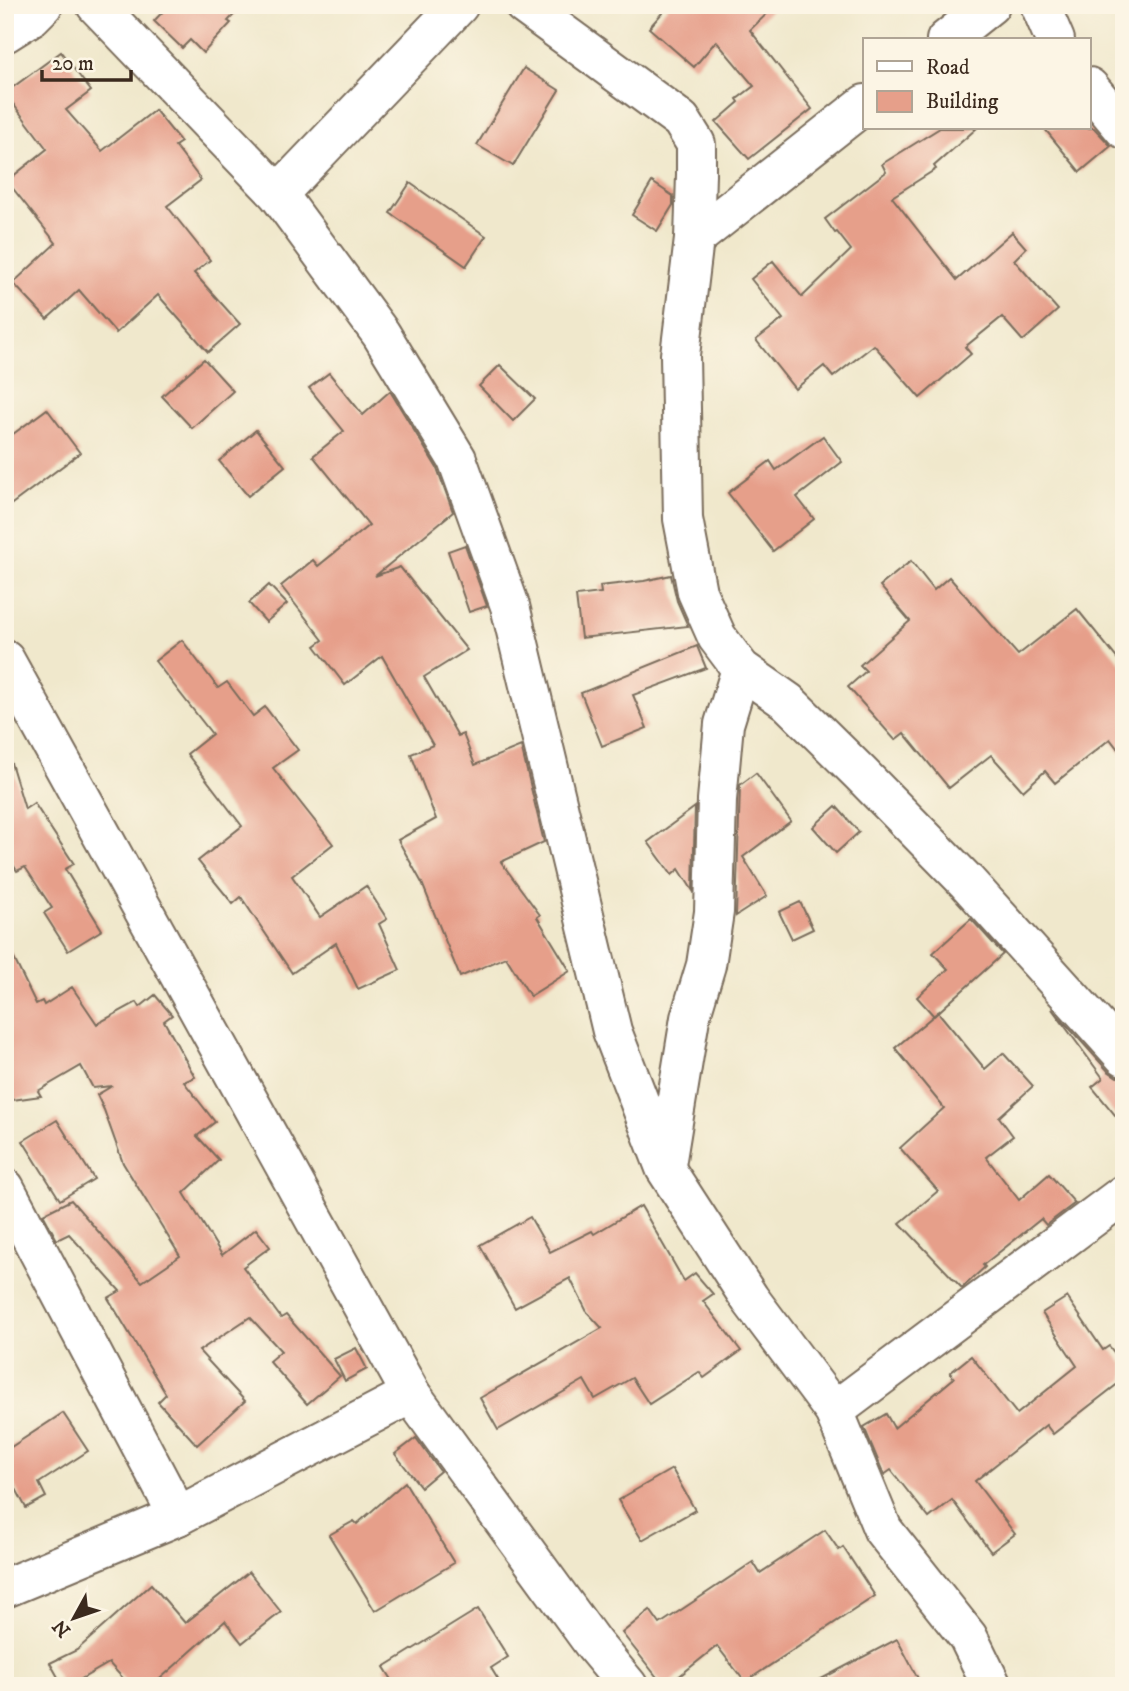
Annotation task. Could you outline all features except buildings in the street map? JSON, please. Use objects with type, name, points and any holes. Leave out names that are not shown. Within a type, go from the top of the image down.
[{"type":"street","points":[[5,33],[32,16],[43,5]]},
{"type":"street","points":[[96,5],[278,194],[381,334],[457,459],[510,606],[611,1031],[665,1168],[750,1299],[834,1411],[883,1530],[968,1637],[992,1686]]},
{"type":"street","points":[[278,194],[459,5]]},
{"type":"street","points":[[524,5],[681,120],[696,144],[694,239],[680,355],[683,520],[697,592],[717,637],[741,669],[788,702],[967,882],[1124,1056]]},
{"type":"street","points":[[949,38],[990,5]]},
{"type":"street","points":[[1040,5],[1054,38]]},
{"type":"street","points":[[1090,88],[1124,129]]},
{"type":"street","points":[[694,239],[863,106]]},
{"type":"street","points":[[5,660],[411,1394],[594,1645],[628,1686]]},
{"type":"street","points":[[665,1168],[690,1018],[706,965],[714,912],[717,800],[724,724],[741,669]]},
{"type":"street","points":[[5,1188],[178,1516]]},
{"type":"street","points":[[834,1411],[1124,1194]]},
{"type":"street","points":[[5,1588],[178,1516],[411,1394]]}]
